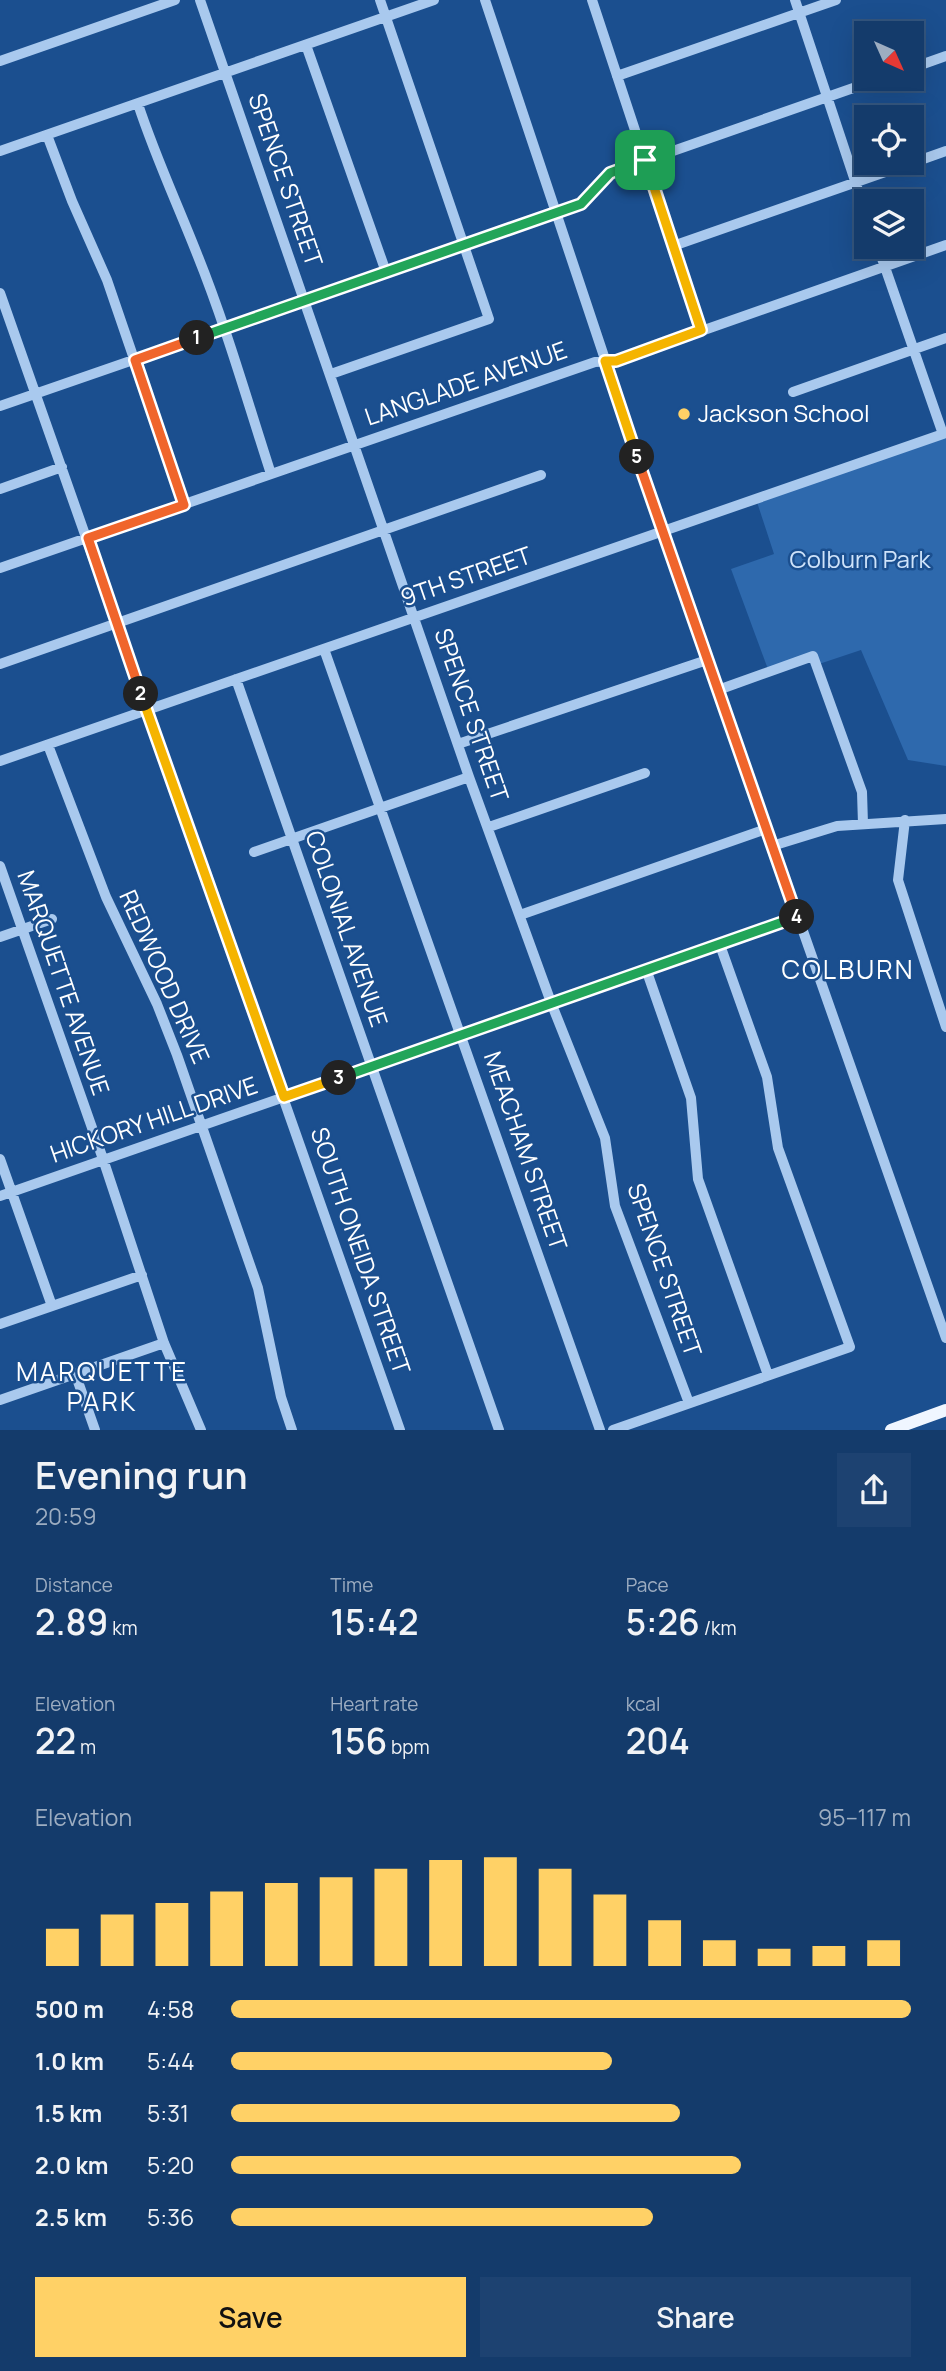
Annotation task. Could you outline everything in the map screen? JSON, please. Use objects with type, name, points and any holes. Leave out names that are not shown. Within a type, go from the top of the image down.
[{"type":"main road","points":[[891,1430],[946,1410]]},
{"type":"street","points":[[0,61],[176,0]]},
{"type":"street","name":"SPENCE STREET","points":[[200,0],[469,777],[552,1005],[605,1138],[615,1206],[689,1403]]},
{"type":"street","points":[[331,374],[489,319],[380,0]]},
{"type":"street","points":[[0,151],[434,0]]},
{"type":"street","points":[[485,0],[663,531],[772,846],[942,1313],[946,1338]]},
{"type":"street","points":[[592,0],[701,330]]},
{"type":"street","points":[[795,0],[857,189]]},
{"type":"street","points":[[617,76],[836,0]]},
{"type":"street","points":[[306,45],[386,272]]},
{"type":"street","points":[[924,64],[946,56]]},
{"type":"street","points":[[0,406],[555,214],[581,204],[610,173],[854,88]]},
{"type":"street","points":[[138,104],[156,161],[197,254],[224,328],[271,474]]},
{"type":"street","points":[[47,135],[72,201],[107,280],[184,505]]},
{"type":"street","points":[[924,159],[946,151]]},
{"type":"street","points":[[673,246],[876,175]]},
{"type":"street","name":"LANGLADE AVENUE","points":[[0,568],[595,362],[616,361],[946,245]]},
{"type":"street","points":[[882,259],[945,433]]},
{"type":"street","name":"SOUTH ONEIDA STREET","points":[[0,293],[400,1430]]},
{"type":"street","points":[[793,392],[946,338]]},
{"type":"street","name":"9TH STREET","points":[[0,761],[945,433]]},
{"type":"street","points":[[0,489],[62,467]]},
{"type":"street","points":[[0,664],[541,475]]},
{"type":"street","name":"MEACHAM STREET","points":[[324,649],[463,1036],[600,1430]]},
{"type":"street","points":[[718,690],[813,656],[862,792],[863,824]]},
{"type":"street","points":[[458,744],[708,660]]},
{"type":"street","name":"COLONIAL AVENUE","points":[[236,680],[499,1430]]},
{"type":"street","name":"REDWOOD DRIVE","points":[[48,745],[106,897],[157,1004],[203,1126],[258,1288],[281,1397],[292,1430]]},
{"type":"street","points":[[489,827],[645,772]]},
{"type":"street","points":[[254,852],[469,777]]},
{"type":"street","points":[[772,846],[816,831],[905,820],[946,819]]},
{"type":"street","points":[[905,820],[898,880],[946,1027]]},
{"type":"street","points":[[520,915],[766,829]]},
{"type":"street","name":"MARQUETTE AVENUE","points":[[0,866],[103,1159],[164,1343],[201,1430]]},
{"type":"street","name":"HICKORY HILL DRIVE","points":[[0,1196],[798,918]]},
{"type":"street","points":[[0,937],[52,919]]},
{"type":"street","points":[[613,1430],[850,1347],[778,1148],[767,1077],[720,946]]},
{"type":"street","points":[[647,972],[691,1098],[698,1179],[768,1376]]},
{"type":"street","points":[[0,1159],[52,1306]]},
{"type":"street","points":[[0,1324],[142,1275]]},
{"type":"street","points":[[0,1399],[164,1343]]},
{"type":"street","points":[[75,1373],[95,1430]]},
{"type":"green space","name":"Colburn Park","points":[[946,433],[946,766],[908,760],[861,650],[816,665],[813,657],[769,672],[731,569],[774,554],[756,499]]},
{"type":"place","name":"Jackson School","points":[[684,414]]},
{"type":"district","name":"COLBURN","points":[[848,970]]},
{"type":"district","name":"MARQUETTE PARK","points":[[102,1387]]},
{"type":"route","points":[[645,160],[701,330],[616,361],[605,361],[798,918],[284,1097],[146,710],[88,538],[184,505],[135,360],[581,204],[599,181],[610,173],[645,160]]}]
